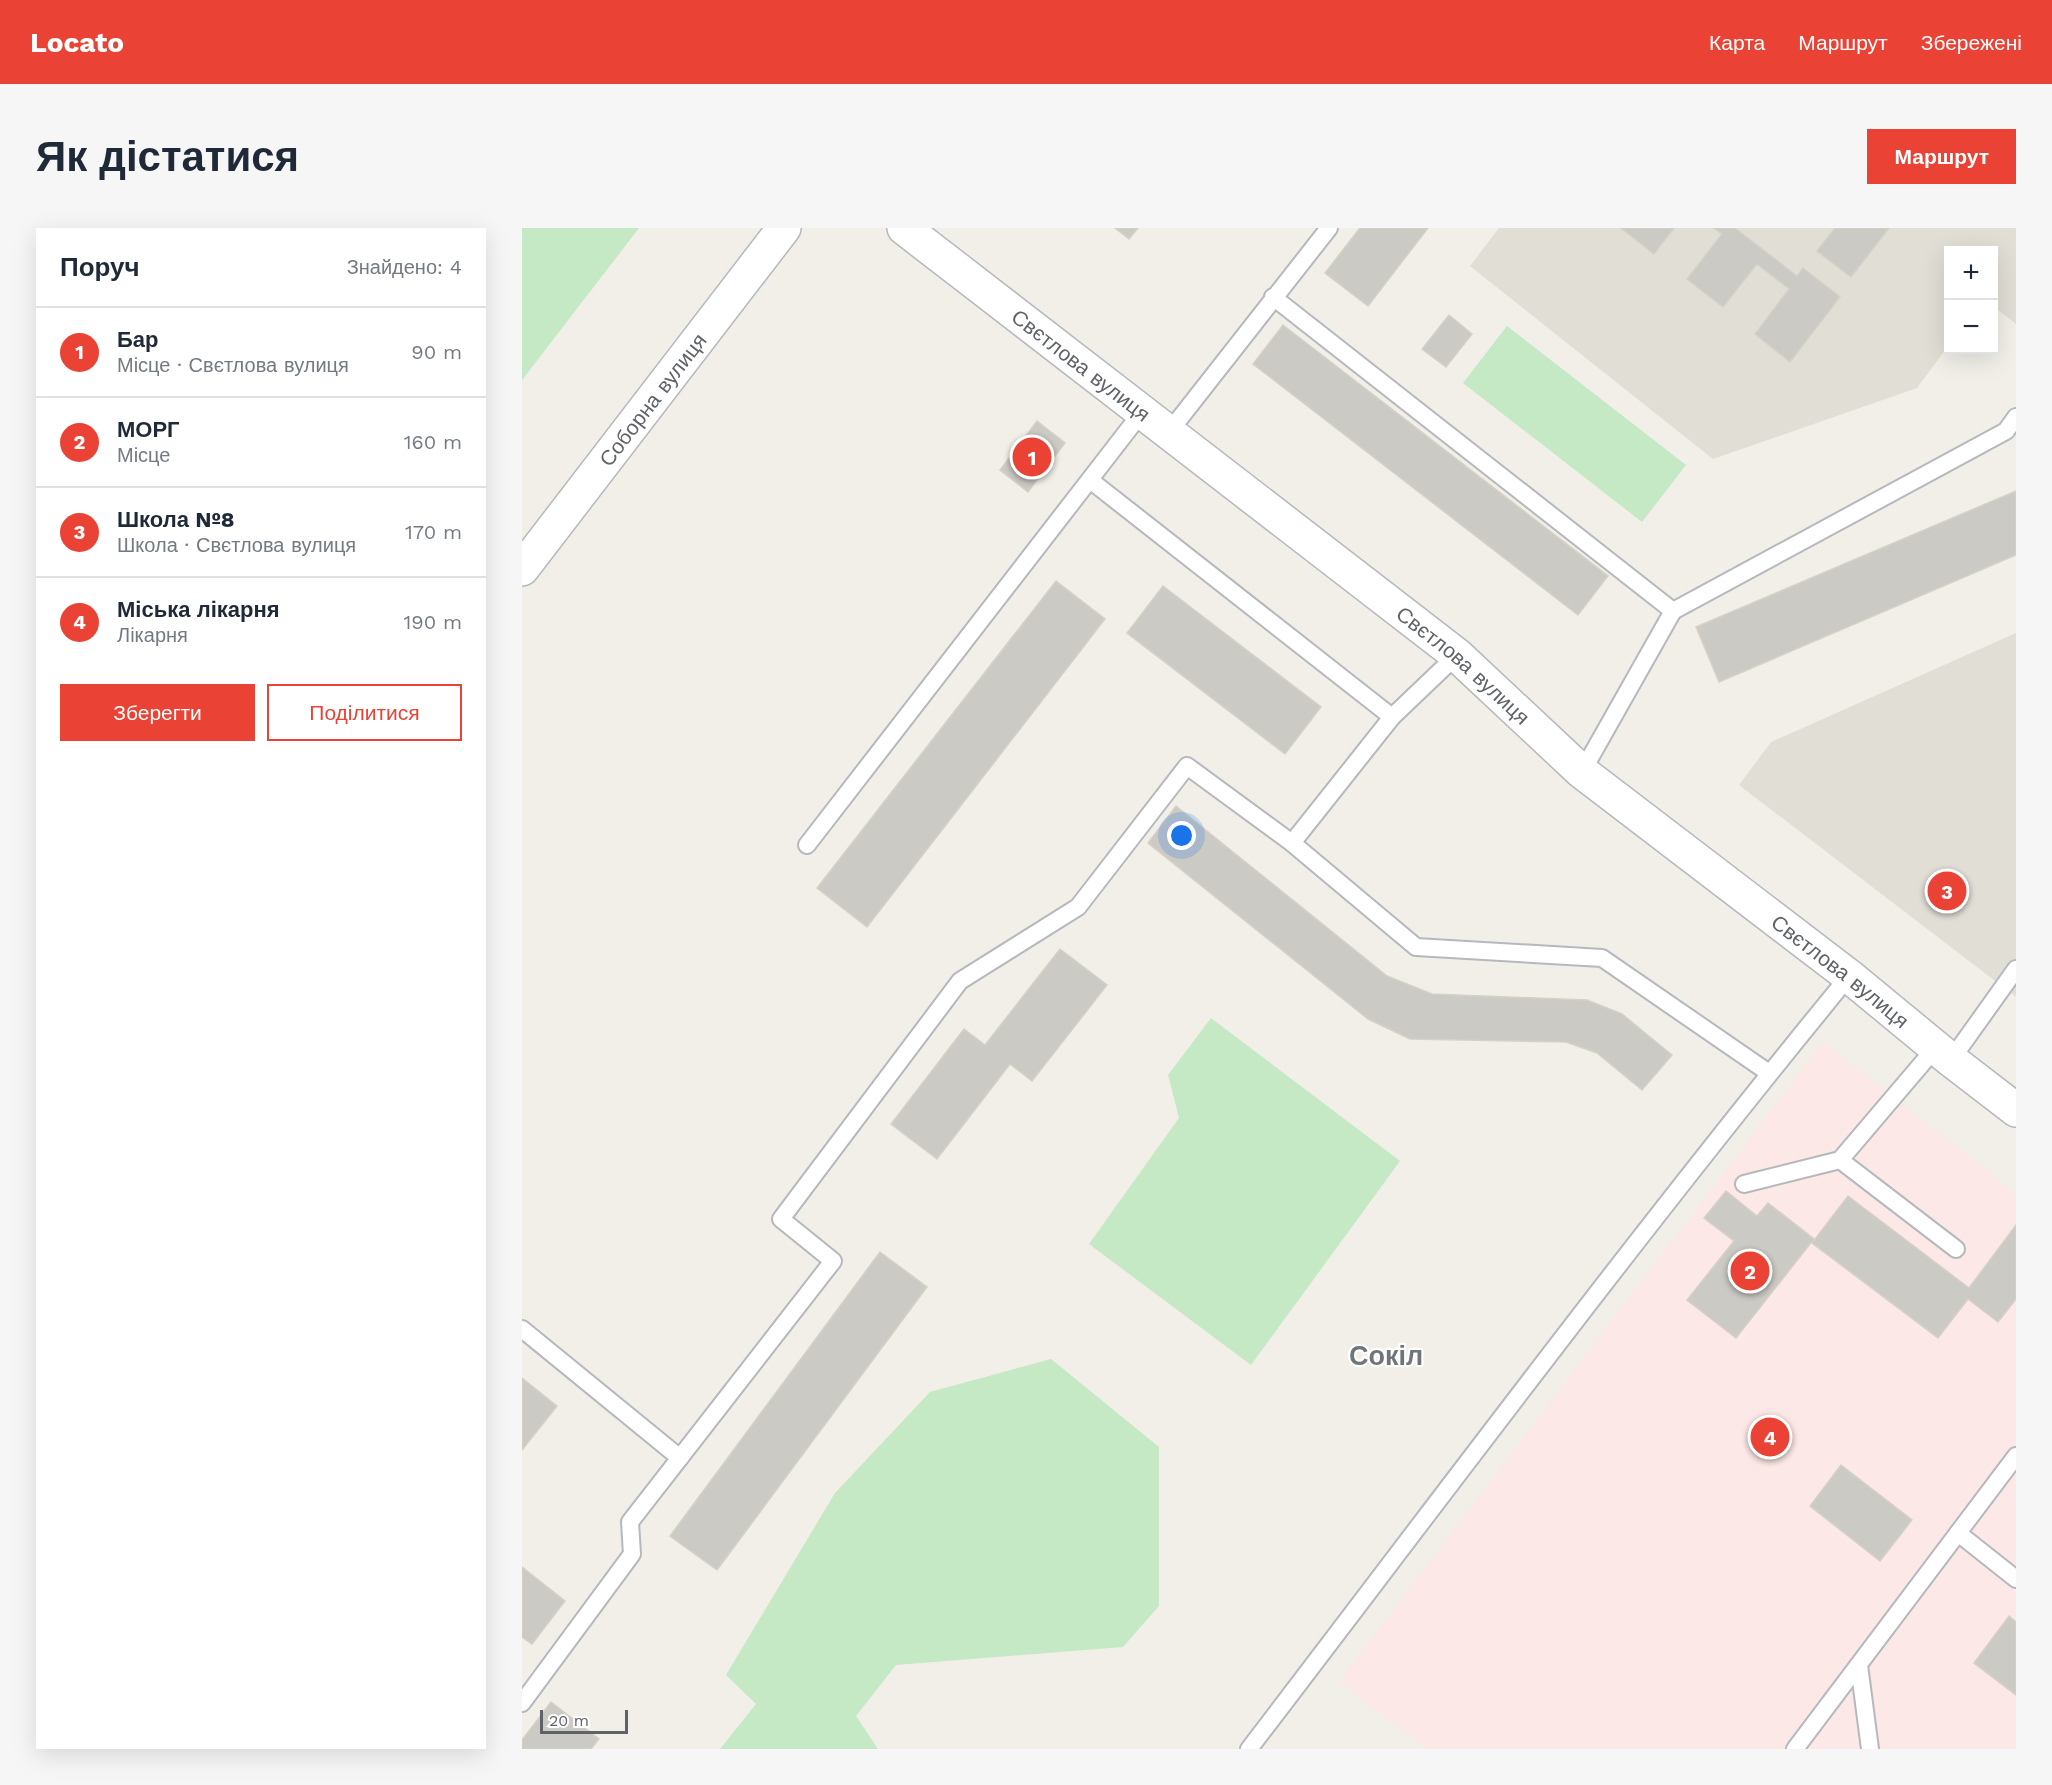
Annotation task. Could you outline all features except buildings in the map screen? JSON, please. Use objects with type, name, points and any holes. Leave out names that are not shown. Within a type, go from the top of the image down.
[{"type":"street","name":"Соборна вулиця","points":[[522,569],[783,228]]},
{"type":"street","name":"Свєтлова вулиця","points":[[904,228],[1457,655],[1582,772],[1849,976],[2016,1110]]},
{"type":"lane","points":[[1168,432],[1329,228]]},
{"type":"lane","points":[[1273,297],[1673,611]]},
{"type":"lane","points":[[807,845],[1142,412]]},
{"type":"lane","points":[[1582,772],[1673,611],[2006,431],[2016,417]]},
{"type":"lane","points":[[1090,480],[1392,717]]},
{"type":"lane","points":[[1292,843],[1392,717],[1457,655]]},
{"type":"lane","points":[[522,1703],[632,1554],[630,1522],[833,1261],[781,1219],[960,981],[1078,907],[1187,766],[1292,843],[1416,947],[1602,958],[1769,1073]]},
{"type":"lane","points":[[1744,1184],[1840,1161],[1944,1054],[2016,969]]},
{"type":"lane","points":[[1249,1749],[1622,1261],[1769,1073],[1849,976]]},
{"type":"lane","points":[[1840,1161],[1956,1249]]},
{"type":"lane","points":[[522,1329],[680,1458]]},
{"type":"lane","points":[[1795,1749],[2016,1456]]},
{"type":"lane","points":[[1958,1533],[2016,1579]]},
{"type":"lane","points":[[1859,1665],[1870,1749]]},
{"type":"shaded area","points":[[1499,228],[2016,228],[2016,324],[1998,310],[1998,246],[1944,246],[1944,351],[1917,388],[1713,459],[1470,266]]},
{"type":"shaded area","points":[[2016,633],[2016,997],[1739,785],[1771,742]]},
{"type":"shaded area","points":[[1823,1042],[2016,1193],[2016,1749],[1427,1749],[1339,1681]]},
{"type":"green space","points":[[522,228],[639,228],[522,380]]},
{"type":"green space","points":[[1507,326],[1686,465],[1642,522],[1463,383]]},
{"type":"green space","points":[[1211,1018],[1400,1161],[1251,1365],[1089,1244],[1179,1118],[1168,1075]]},
{"type":"green space","points":[[1051,1359],[1159,1447],[1159,1606],[1123,1647],[896,1665],[856,1716],[878,1749],[720,1749],[756,1704],[726,1675],[835,1493],[930,1392]]},
{"type":"place","name":"Бар","points":[[1032,457]]},
{"type":"place","name":"Школа №8","points":[[1947,891]]},
{"type":"place","name":"МОРГ","points":[[1750,1271]]},
{"type":"place","name":"Міська лікарня","points":[[1770,1437]]},
{"type":"district","name":"Сокіл","points":[[1386,1356]]}]
